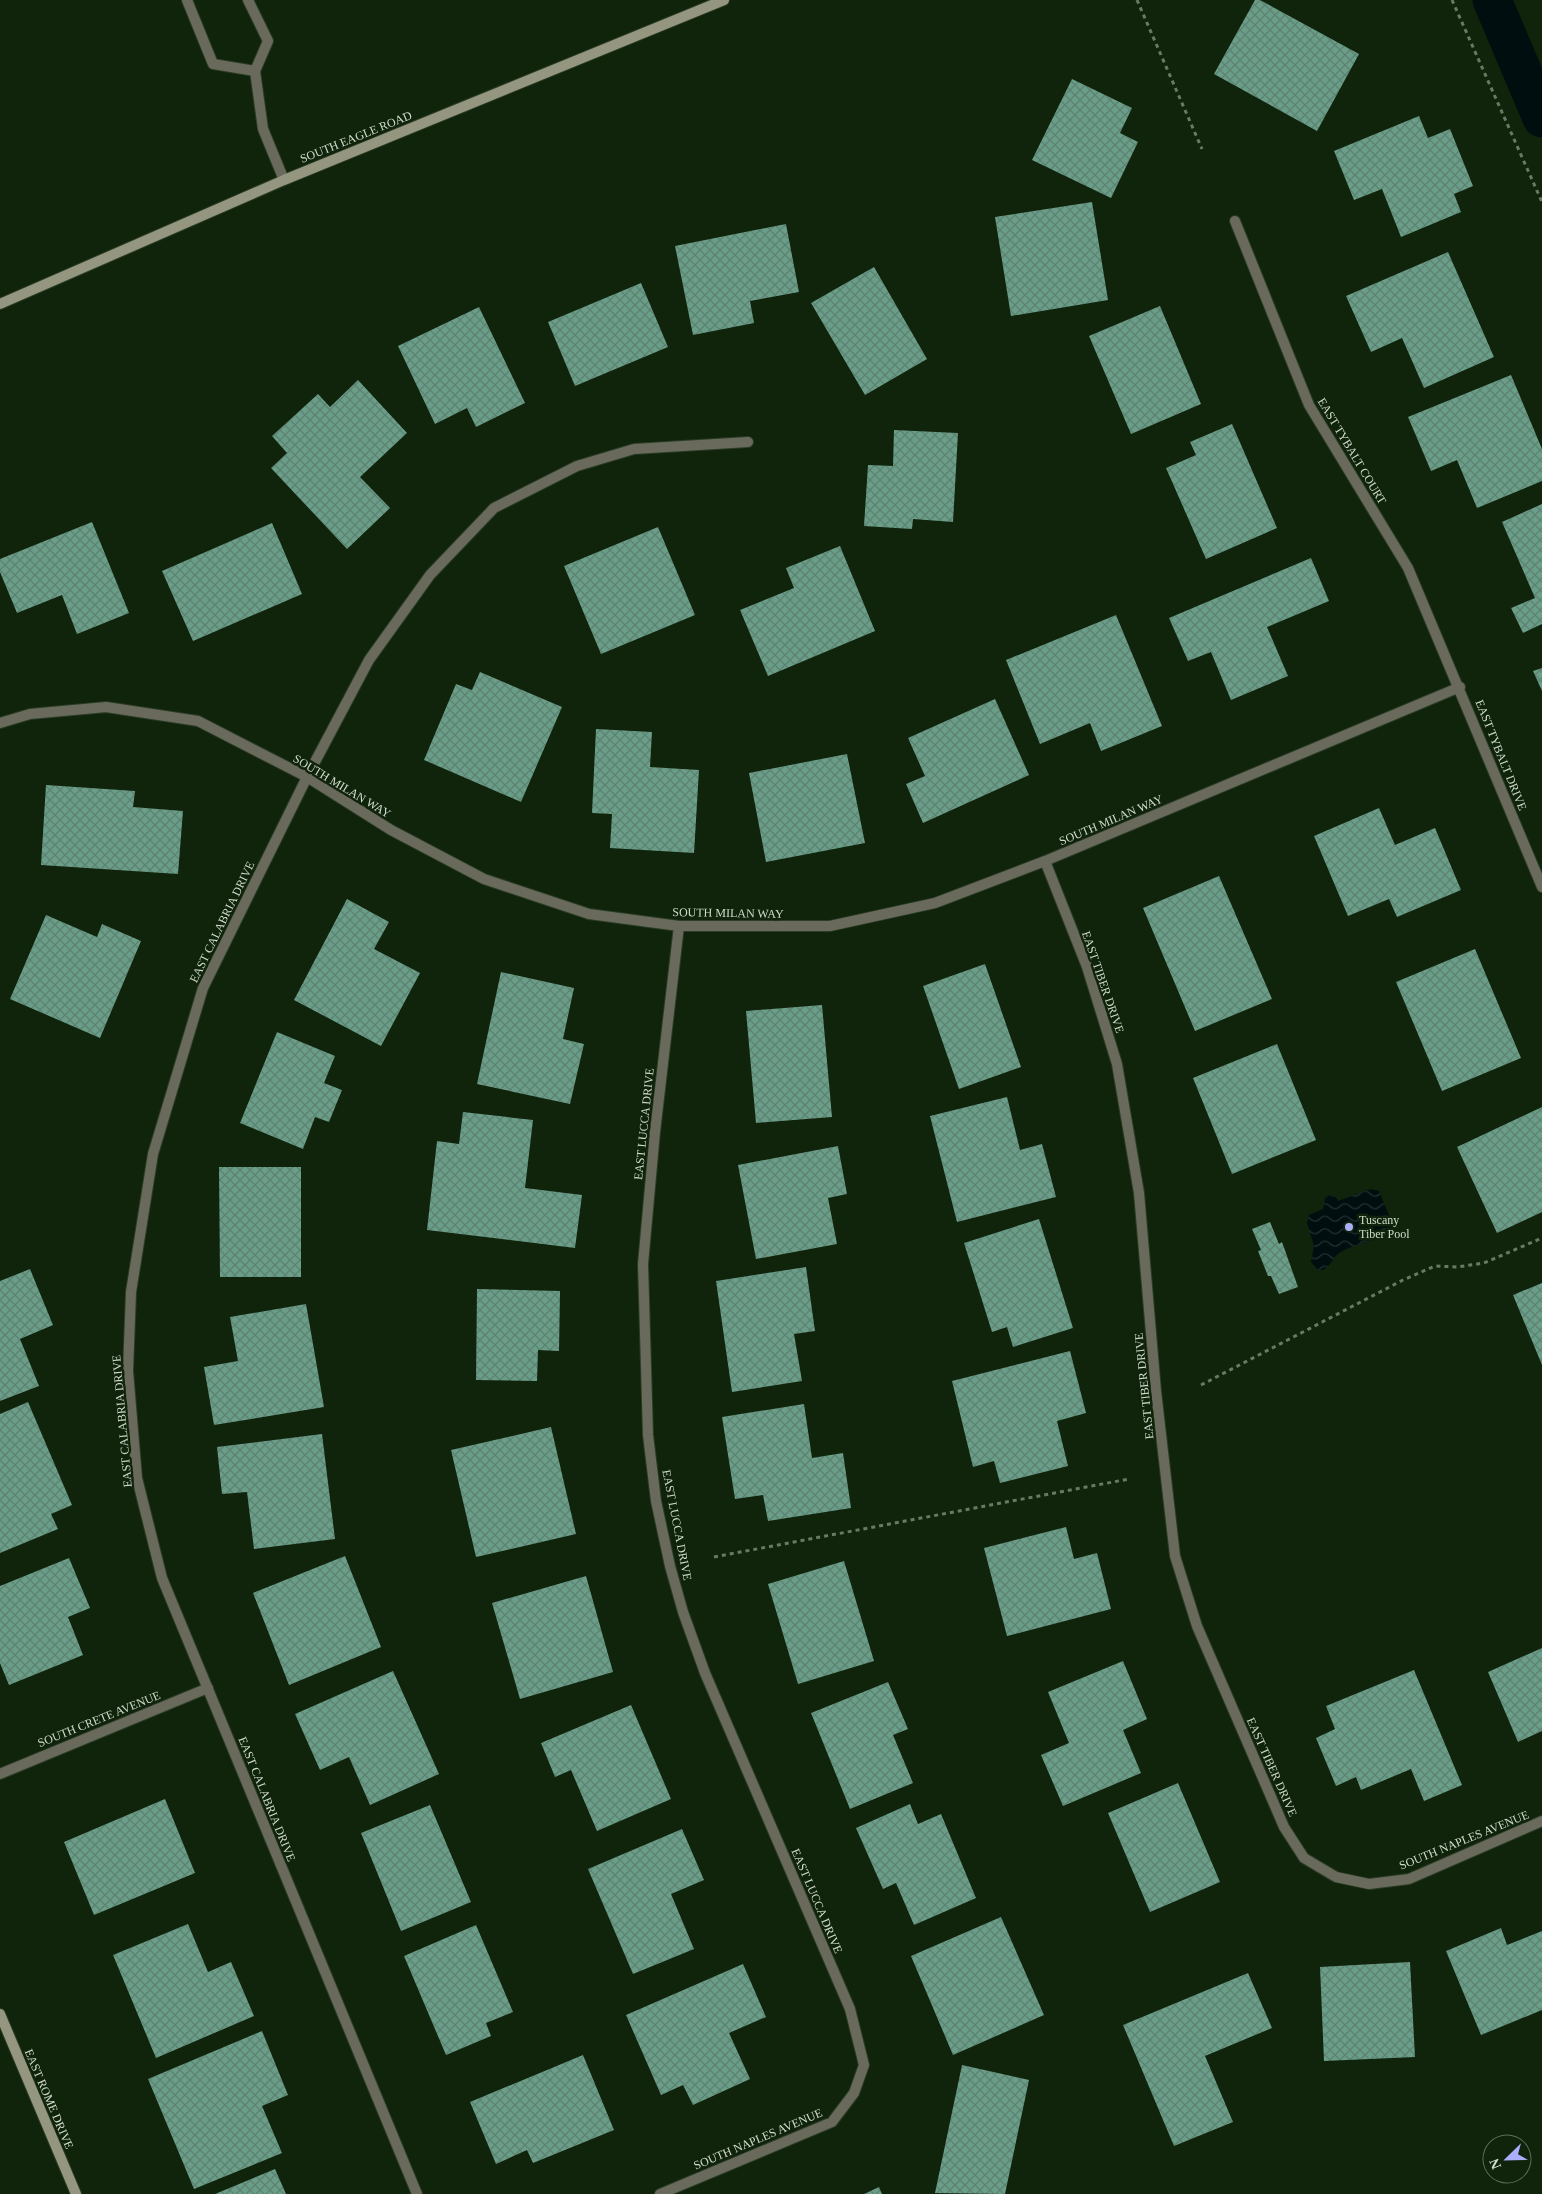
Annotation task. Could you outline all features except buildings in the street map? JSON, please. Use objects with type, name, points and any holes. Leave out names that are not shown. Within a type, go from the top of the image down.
[{"type":"main road","name":"SOUTH EAGLE ROAD","points":[[0,304],[284,180],[724,0]]},
{"type":"main road","name":"EAST ROME DRIVE","points":[[0,2014],[76,2194]]},
{"type":"street","points":[[187,0],[213,64],[255,71]]},
{"type":"street","points":[[248,0],[268,41],[255,71],[263,129],[284,180]]},
{"type":"street","name":"EAST TYBALT COURT","points":[[1235,221],[1309,405],[1408,568],[1460,687]]},
{"type":"street","name":"EAST CALABRIA DRIVE","points":[[417,2194],[162,1578],[136,1478],[128,1371],[131,1292],[153,1154],[203,988],[306,777],[369,660],[430,575],[494,508],[577,466],[634,449],[748,442]]},
{"type":"street","name":"SOUTH MILAN WAY","points":[[0,723],[30,714],[106,707],[198,721],[306,777],[391,830],[484,879],[589,914],[679,926],[830,926],[935,903],[1045,861],[1460,687]]},
{"type":"street","name":"EAST TYBALT DRIVE","points":[[1460,687],[1542,887]]},
{"type":"street","name":"EAST TIBER DRIVE","points":[[1045,861],[1087,966],[1117,1064],[1139,1193],[1156,1391],[1175,1556],[1197,1626],[1284,1827],[1304,1858],[1336,1877]]},
{"type":"street","name":"EAST LUCCA DRIVE","points":[[679,926],[656,1132],[644,1264],[648,1435],[656,1501],[675,1584],[705,1673],[850,2009],[864,2065]]},
{"type":"street","name":"SOUTH CRETE AVENUE","points":[[0,1774],[208,1688]]},
{"type":"street","name":"SOUTH NAPLES AVENUE","points":[[1336,1877],[1369,1884],[1409,1879],[1542,1821]]},
{"type":"street","name":"SOUTH NAPLES AVENUE","points":[[660,2194],[832,2122],[854,2093],[864,2065]]},
{"type":"path","points":[[1137,0],[1202,149]]},
{"type":"path","points":[[1452,0],[1542,202]]},
{"type":"path","points":[[1201,1385],[1411,1276],[1435,1266],[1457,1267],[1484,1263],[1542,1238]]},
{"type":"path","points":[[714,1558],[1129,1479]]},
{"type":"water","name":"Tuscany Tiber Pool","points":[[1371,1189],[1379,1191],[1393,1225],[1381,1235],[1339,1253],[1323,1270],[1317,1269],[1311,1262],[1314,1246],[1307,1223],[1309,1215],[1323,1209],[1325,1198],[1330,1195],[1336,1197],[1338,1201]]},
{"type":"waterway","points":[[1492,0],[1542,118]]},
{"type":"place","name":"Tuscany Tiber Pool","points":[[1349,1227]]}]
